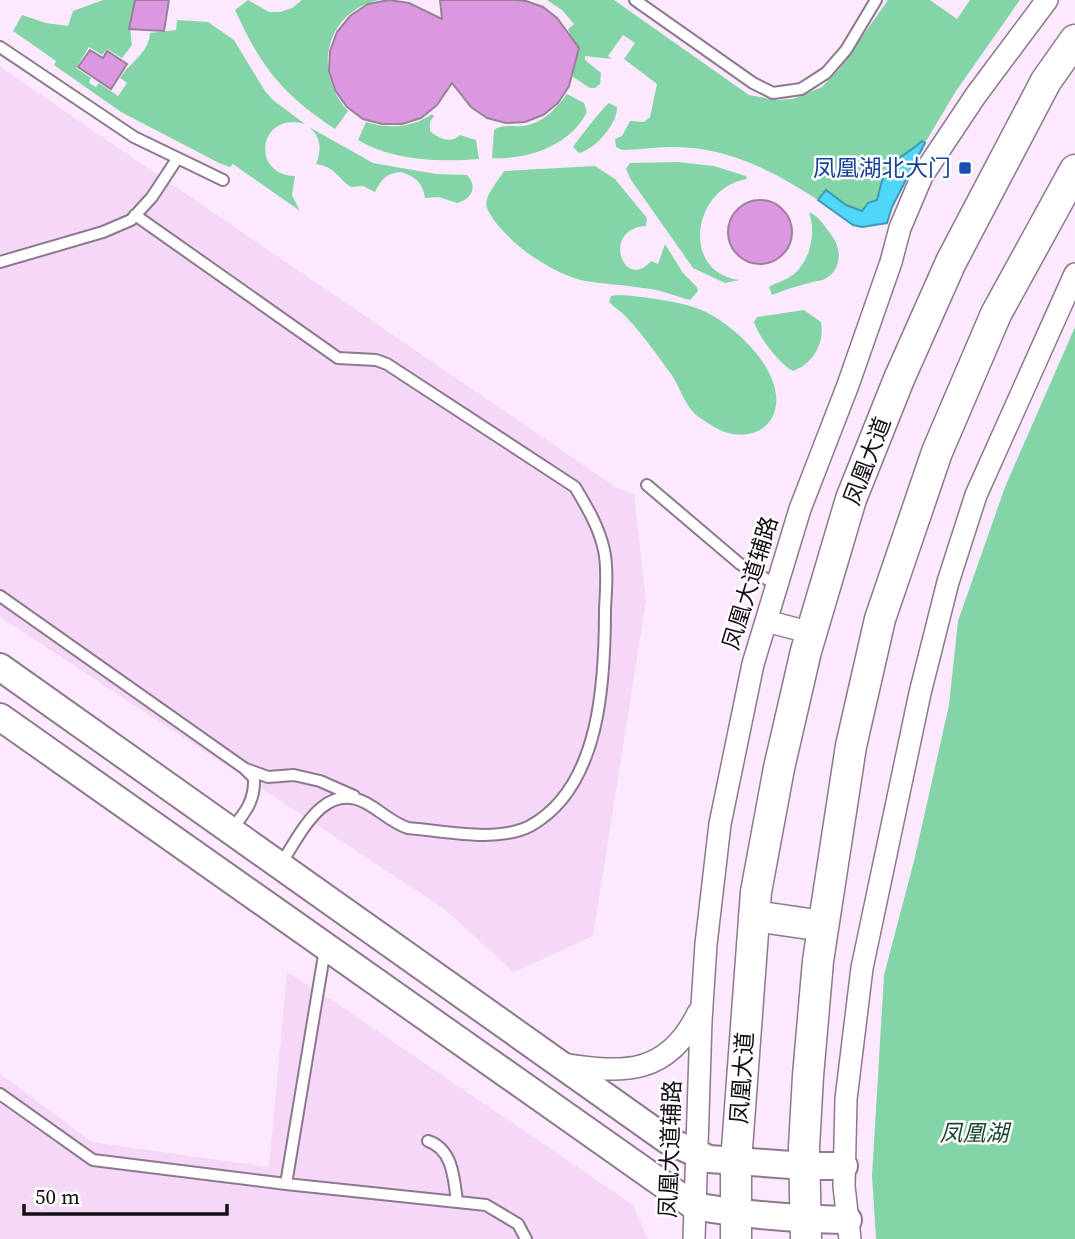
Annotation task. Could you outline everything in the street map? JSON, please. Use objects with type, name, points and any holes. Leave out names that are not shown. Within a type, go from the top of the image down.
[{"type":"main road","name":"凤凰大道","points":[[736,1226],[736,1162],[756,892],[779,768],[811,633],[851,499],[940,285],[1046,81],[1075,40]]},
{"type":"main road","points":[[806,1229],[808,1076],[818,961],[851,746],[880,619],[937,452],[990,327],[1075,170]]},
{"type":"main road","points":[[754,916],[823,926]]},
{"type":"street","name":"凤凰大道辅路","points":[[694,1239],[702,1004],[720,824],[736,736],[766,621],[800,509],[852,373],[891,262],[900,228],[922,176],[976,95],[1047,0]]},
{"type":"street","points":[[0,717],[694,1206],[736,1226],[849,1230],[844,1186],[846,1099],[862,968],[920,692],[948,582],[976,495],[1075,274]]},
{"type":"street","points":[[766,621],[811,633]]},
{"type":"street","points":[[0,667],[667,1140],[709,1159],[844,1166]]},
{"type":"street","points":[[0,739],[53,772],[66,775],[76,771]]},
{"type":"street","points":[[561,1064],[599,1070],[632,1068],[662,1058],[687,1035],[702,1004]]},
{"type":"lane","points":[[635,0],[753,83],[773,93],[801,89],[826,73],[846,50],[876,0]]},
{"type":"lane","points":[[0,47],[134,137],[223,180]]},
{"type":"lane","points":[[0,262],[103,232],[131,220],[152,197],[177,159]]},
{"type":"lane","points":[[135,215],[338,358],[376,360],[387,364],[575,487],[591,514],[605,559],[605,652],[595,733],[576,778],[555,808],[528,827],[499,836],[408,828],[340,788],[294,775],[268,777],[244,768]]},
{"type":"lane","points":[[647,485],[740,564],[777,585]]},
{"type":"lane","points":[[0,596],[244,768],[254,779],[255,791],[250,806],[231,830]]},
{"type":"lane","points":[[280,865],[322,805],[335,798],[349,797],[365,802]]},
{"type":"lane","points":[[286,1184],[326,947]]},
{"type":"lane","points":[[0,1094],[93,1160],[486,1205],[518,1224],[526,1239]]},
{"type":"lane","points":[[428,1140],[437,1143],[448,1157],[457,1202]]},
{"type":"shaded area","points":[[0,67],[617,488],[634,494],[646,601],[593,936],[514,972],[442,907],[0,617]]},
{"type":"shaded area","points":[[287,972],[633,1205],[648,1239],[0,1239],[0,1074],[92,1142],[269,1167]]},
{"type":"green space","points":[[103,0],[135,0],[130,27],[132,45],[122,58],[107,49],[102,55],[89,47],[76,68],[91,78],[89,83],[96,87],[99,83],[118,96],[127,83],[120,78],[143,52],[150,33],[176,30],[177,20],[208,22],[234,40],[265,91],[305,124],[289,122],[277,127],[269,134],[265,145],[271,166],[281,173],[295,176],[292,195],[300,211],[233,164],[230,167],[219,163],[121,112],[54,65],[56,61],[13,31],[22,15],[46,23],[68,26],[73,11]]},
{"type":"green space","points":[[248,0],[269,12],[280,12],[292,8],[302,0],[379,0],[346,17],[336,30],[330,45],[330,79],[337,96],[348,111],[335,129],[287,91],[264,63],[235,10]]},
{"type":"green space","points":[[547,0],[614,0],[749,95],[776,100],[793,99],[822,87],[840,68],[888,0],[930,0],[957,19],[970,0],[1020,0],[956,91],[925,143],[922,141],[889,167],[877,200],[868,203],[862,211],[846,205],[826,190],[818,200],[766,170],[711,151],[665,147],[622,150],[616,147],[615,139],[622,136],[630,121],[644,122],[650,117],[657,84],[624,59],[635,43],[623,35],[608,56],[612,59],[585,56],[585,60],[601,73],[600,84],[590,88],[573,77],[575,48],[568,29],[574,24],[562,10]]},
{"type":"green space","points":[[567,94],[584,103],[587,112],[570,134],[533,153],[492,158],[494,130],[503,126],[535,123],[553,110]]},
{"type":"green space","points":[[609,103],[617,107],[610,128],[592,147],[579,153],[573,147]]},
{"type":"green space","points":[[432,114],[434,116],[430,122],[430,131],[445,139],[460,135],[476,140],[479,159],[448,160],[401,156],[358,140],[366,122],[400,126]]},
{"type":"green space","points":[[309,127],[373,163],[436,174],[467,175],[472,183],[472,192],[457,203],[439,197],[425,198],[418,181],[401,172],[385,178],[375,192],[363,186],[351,187],[332,170],[316,164],[319,144]]},
{"type":"green space","points":[[677,162],[714,166],[746,176],[747,179],[728,186],[714,198],[705,213],[700,231],[702,248],[708,263],[721,274],[740,280],[725,283],[693,268],[626,169],[630,163]]},
{"type":"green space","points":[[595,166],[615,179],[647,218],[646,226],[632,229],[624,237],[620,246],[625,265],[632,269],[641,269],[651,261],[658,264],[665,244],[683,273],[697,287],[698,291],[690,300],[661,291],[573,278],[536,259],[514,242],[496,223],[487,208],[488,196],[504,171]]},
{"type":"green space","points":[[809,212],[819,219],[838,247],[839,259],[835,270],[825,279],[772,295],[769,287],[794,274],[808,253],[812,237]]},
{"type":"green space","points":[[611,296],[687,305],[717,318],[740,336],[760,358],[773,383],[776,405],[770,422],[756,432],[738,435],[720,430],[696,415],[647,342],[609,302]]},
{"type":"green space","points":[[804,310],[821,322],[821,337],[812,358],[793,371],[770,350],[754,322],[757,317]]},
{"type":"green space","name":"凤凰湖","points":[[1075,327],[1075,1239],[876,1239],[872,1176],[884,975],[914,861],[949,705],[958,621],[1005,487]]},
{"type":"water","points":[[922,141],[925,143],[892,207],[887,223],[862,227],[853,225],[818,200],[826,190],[846,205],[862,211],[868,203],[877,200],[889,167]]},
{"type":"building","points":[[135,0],[169,0],[164,31],[129,29]]},
{"type":"building","points":[[389,0],[409,3],[442,19],[440,0],[516,0],[543,7],[557,18],[579,48],[569,86],[558,103],[543,115],[525,122],[506,123],[487,118],[471,107],[452,83],[437,105],[421,118],[402,124],[382,124],[363,119],[347,107],[335,90],[329,71],[330,51],[337,32],[350,16],[368,4]]},
{"type":"building","points":[[90,50],[103,58],[107,51],[127,64],[111,89],[78,67]]},
{"type":"building","points":[[760,200],[772,202],[783,209],[790,220],[790,244],[783,255],[772,262],[760,264],[748,262],[737,255],[730,244],[728,232],[730,220],[737,209],[748,202]]},
{"type":"place","name":"凤凰湖北大门","points":[[965,168]]}]
